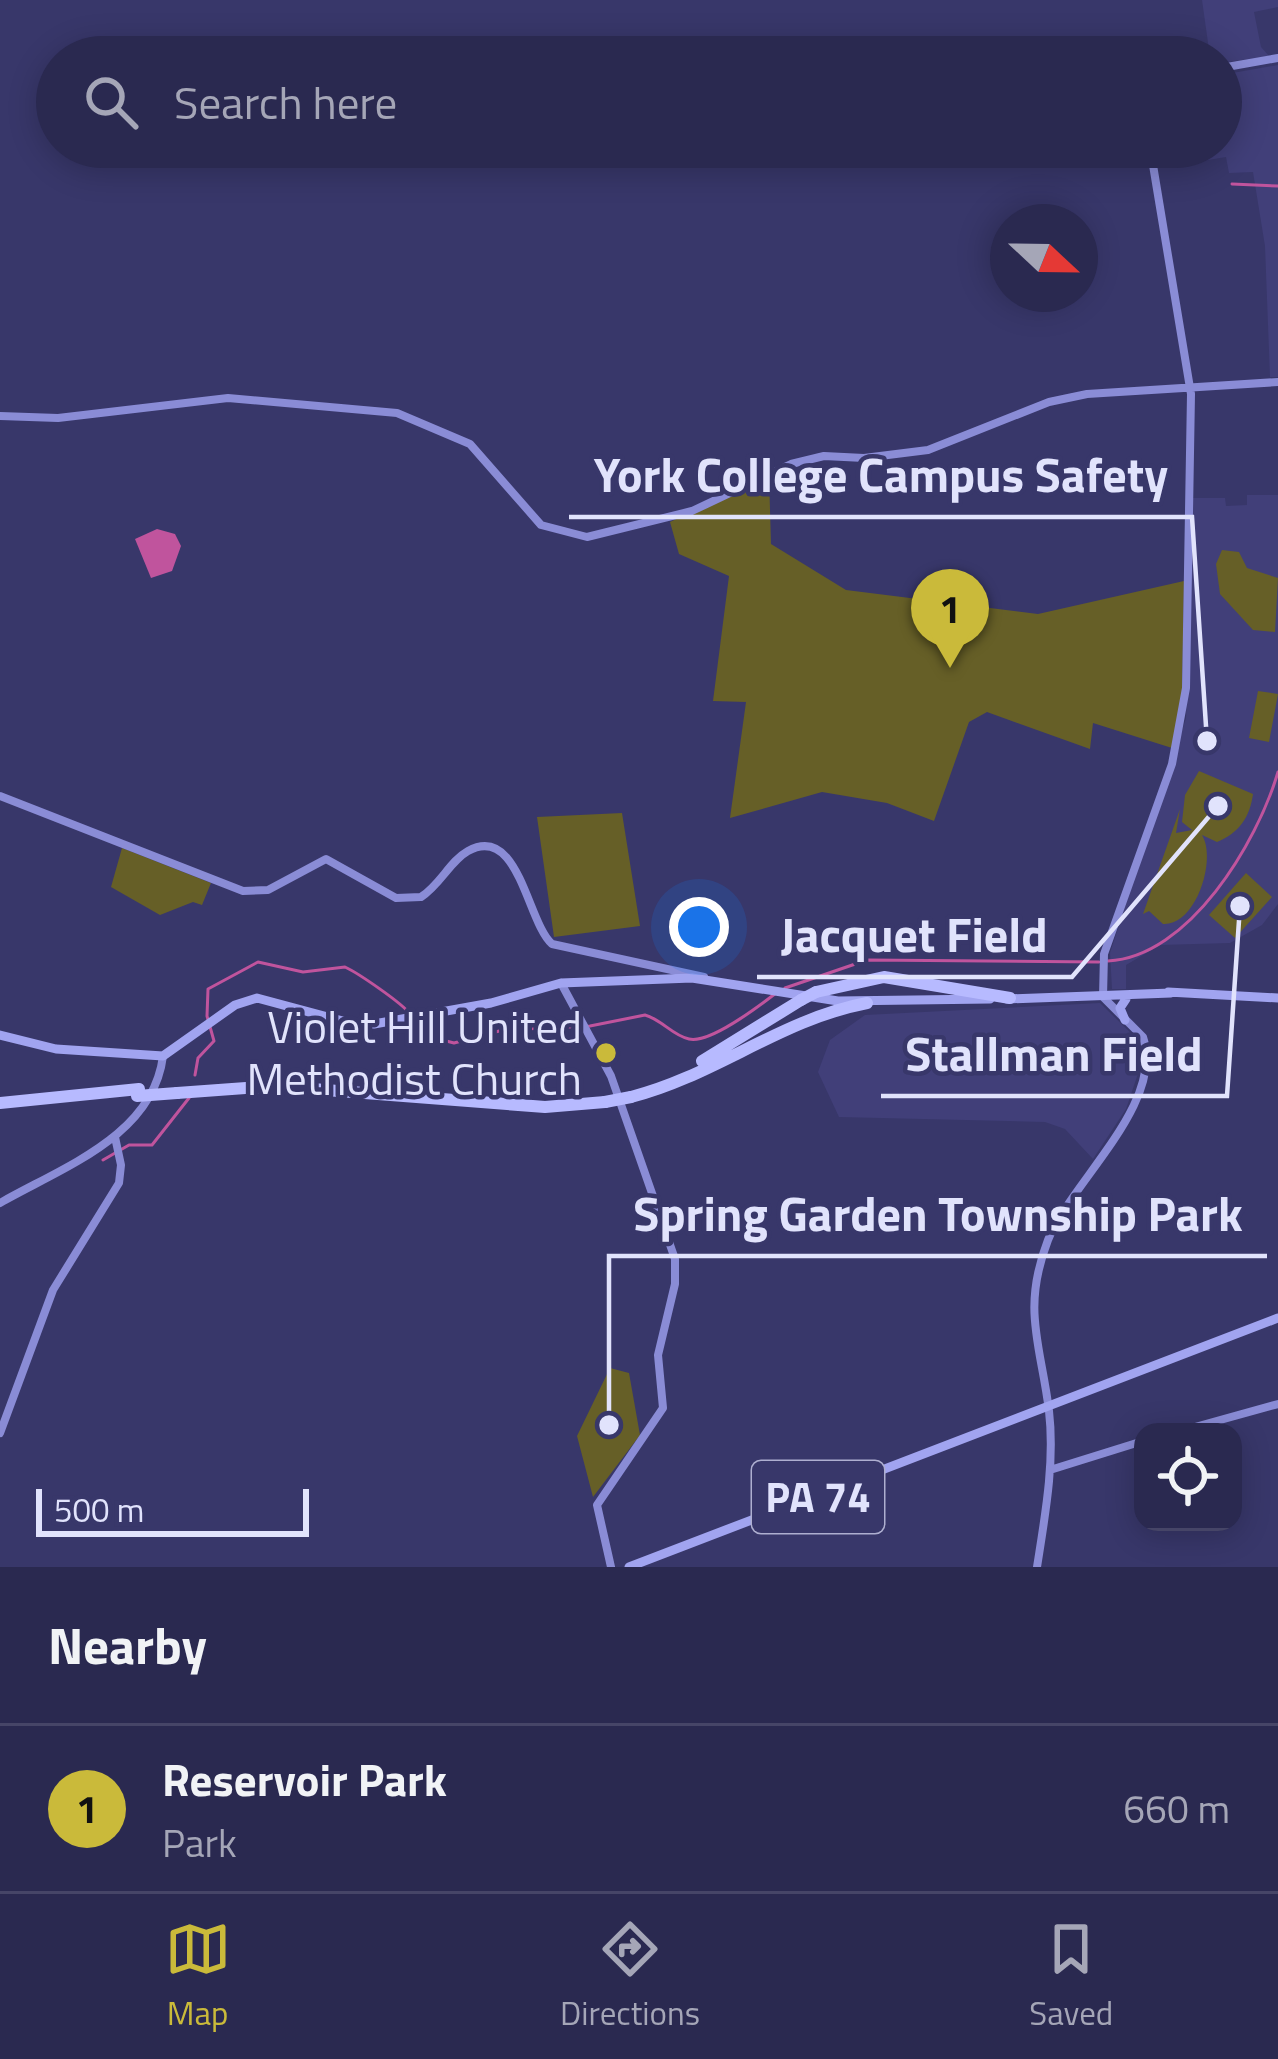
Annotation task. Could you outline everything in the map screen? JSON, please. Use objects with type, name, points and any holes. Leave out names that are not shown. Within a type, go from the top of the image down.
[{"type":"highway","points":[[629,1093],[698,1064],[816,992],[884,977],[1010,998]]},
{"type":"highway","points":[[0,1107],[178,1089],[274,1086],[545,1107],[679,1080],[817,1014],[867,1003]]},
{"type":"main road","points":[[0,1035],[56,1049],[163,1056],[242,1002],[266,998],[350,1023],[413,1018],[561,983],[706,978],[867,1003],[1172,993],[1278,998]]},
{"type":"main road","points":[[1103,997],[1172,993]]},
{"type":"main road","points":[[1125,1020],[1120,1005],[1130,998]]},
{"type":"main road","name":"PA 74","points":[[629,1567],[1278,1318]]},
{"type":"street","points":[[1242,64],[1278,58]]},
{"type":"street","points":[[1037,1567],[1050,1470],[1049,1408],[1034,1336],[1039,1269],[1059,1217],[1112,1142],[1139,1088],[1145,1044],[1103,997],[1103,962],[1172,764],[1184,709],[1190,387],[1154,168]]},
{"type":"street","points":[[0,416],[58,418],[228,398],[398,413],[470,444],[541,525],[587,537],[692,511],[791,464],[824,456],[864,458],[928,450],[1049,402],[1278,382]]},
{"type":"street","points":[[0,796],[213,883],[262,892],[326,859],[396,898],[422,896],[467,851],[493,849],[513,861],[541,932],[552,944],[706,978]]},
{"type":"street","points":[[561,983],[610,1076],[675,1259],[675,1284],[658,1355],[662,1413],[598,1505],[611,1567]]},
{"type":"street","points":[[0,1203],[115,1136],[153,1097],[163,1056]]},
{"type":"street","points":[[0,1433],[52,1290],[118,1183],[115,1136]]},
{"type":"street","points":[[1211,1423],[1278,1405]]},
{"type":"street","points":[[1050,1470],[1134,1444]]},
{"type":"shaded area","points":[[1202,0],[1278,0],[1278,7],[1254,12],[1261,47],[1269,56],[1242,60],[1242,36],[1207,36]]},
{"type":"shaded area","points":[[1278,65],[1278,377],[1270,377],[1265,246],[1253,172],[1229,173],[1228,168],[1242,168],[1242,71]]},
{"type":"shaded area","points":[[769,475],[771,544],[846,590],[1038,614],[1184,581],[1182,696],[1172,748],[1093,723],[1090,749],[987,712],[969,722],[934,821],[887,803],[822,792],[730,818],[746,702],[713,701],[729,576],[679,554],[670,522]]},
{"type":"shaded area","points":[[1247,495],[1278,495],[1278,904],[1262,925],[1230,943],[1160,945],[1126,965],[1126,989],[1112,989],[1110,953],[1186,718],[1193,498],[1225,498],[1226,506],[1247,505]]},
{"type":"shaded area","points":[[157,529],[175,534],[181,546],[172,571],[151,578],[135,539]]},
{"type":"shaded area","points":[[1222,550],[1239,552],[1247,568],[1278,578],[1275,632],[1253,630],[1220,594],[1216,564]]},
{"type":"shaded area","points":[[1258,691],[1278,694],[1269,742],[1249,738]]},
{"type":"shaded area","points":[[1199,771],[1253,794],[1246,817],[1231,834],[1217,842],[1202,835],[1207,859],[1194,903],[1175,922],[1163,924],[1149,911],[1143,914],[1180,809],[1176,833],[1192,830],[1182,822],[1185,795]]},
{"type":"shaded area","points":[[622,813],[640,926],[554,937],[537,817]]},
{"type":"shaded area","points":[[122,848],[211,883],[202,905],[193,902],[160,915],[111,887]]},
{"type":"shaded area","points":[[1246,873],[1272,897],[1235,938],[1209,915]]},
{"type":"shaded area","points":[[1100,1003],[1138,1040],[1142,1062],[1126,1109],[1093,1159],[1065,1129],[1045,1122],[839,1117],[818,1072],[830,1040],[865,1015]]},
{"type":"shaded area","points":[[610,1368],[629,1373],[640,1435],[593,1497],[577,1436]]},
{"type":"waterway","points":[[1232,184],[1278,186]]},
{"type":"waterway","points":[[1108,961],[1138,955],[1166,940],[1216,892],[1254,831],[1278,772]]},
{"type":"waterway","points":[[785,988],[867,960],[1099,962]]},
{"type":"waterway","points":[[195,1075],[198,1058],[214,1041],[207,1016],[208,989],[258,962],[303,972],[345,967],[410,1014]]},
{"type":"waterway","points":[[415,1022],[431,1037],[454,1043],[503,1030],[590,1026],[645,1015],[683,1037],[698,1039],[734,1023],[776,993]]},
{"type":"waterway","points":[[103,1160],[129,1145],[152,1145],[189,1098]]},
{"type":"place","name":"Reservoir Park","points":[[950,668]]},
{"type":"place","name":"York College Campus Safety","points":[[1207,741]]},
{"type":"place","name":"Jacquet Field","points":[[1218,806]]},
{"type":"place","name":"Stallman Field","points":[[1240,906]]},
{"type":"place","name":"Violet Hill United Methodist Church","points":[[606,1053]]},
{"type":"place","name":"Spring Garden Township Park","points":[[609,1425]]}]
